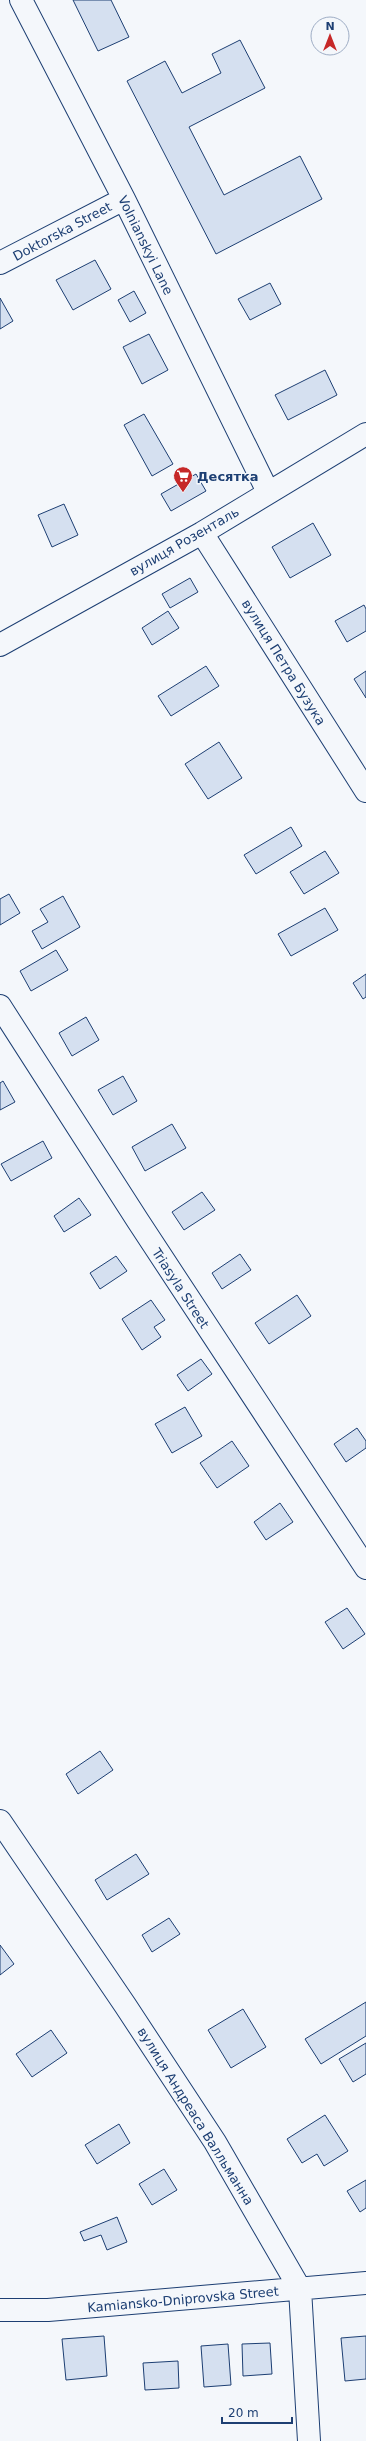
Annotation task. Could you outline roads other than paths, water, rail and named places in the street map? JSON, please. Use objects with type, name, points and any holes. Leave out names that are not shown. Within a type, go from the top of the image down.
[{"type":"street","name":"Volnianskyi Lane","points":[[21,0],[124,199],[268,492]]},
{"type":"street","name":"Doktorska Street","points":[[0,263],[124,199]]},
{"type":"street","name":"вулиця Розенталь","points":[[0,645],[202,533],[366,434]]},
{"type":"street","name":"вулиця Петра Бузука","points":[[202,533],[366,791]]},
{"type":"street","name":"Triasyla Street","points":[[0,1006],[138,1221],[366,1568]]},
{"type":"street","name":"вулиця Андреаса Валльманна","points":[[0,1821],[126,2005],[215,2142],[300,2289],[309,2441]]},
{"type":"street","name":"Kamiansko-Dniprovska Street","points":[[0,2310],[48,2310],[366,2283]]},
{"type":"place","name":"Десятка","points":[[183,493]]}]
